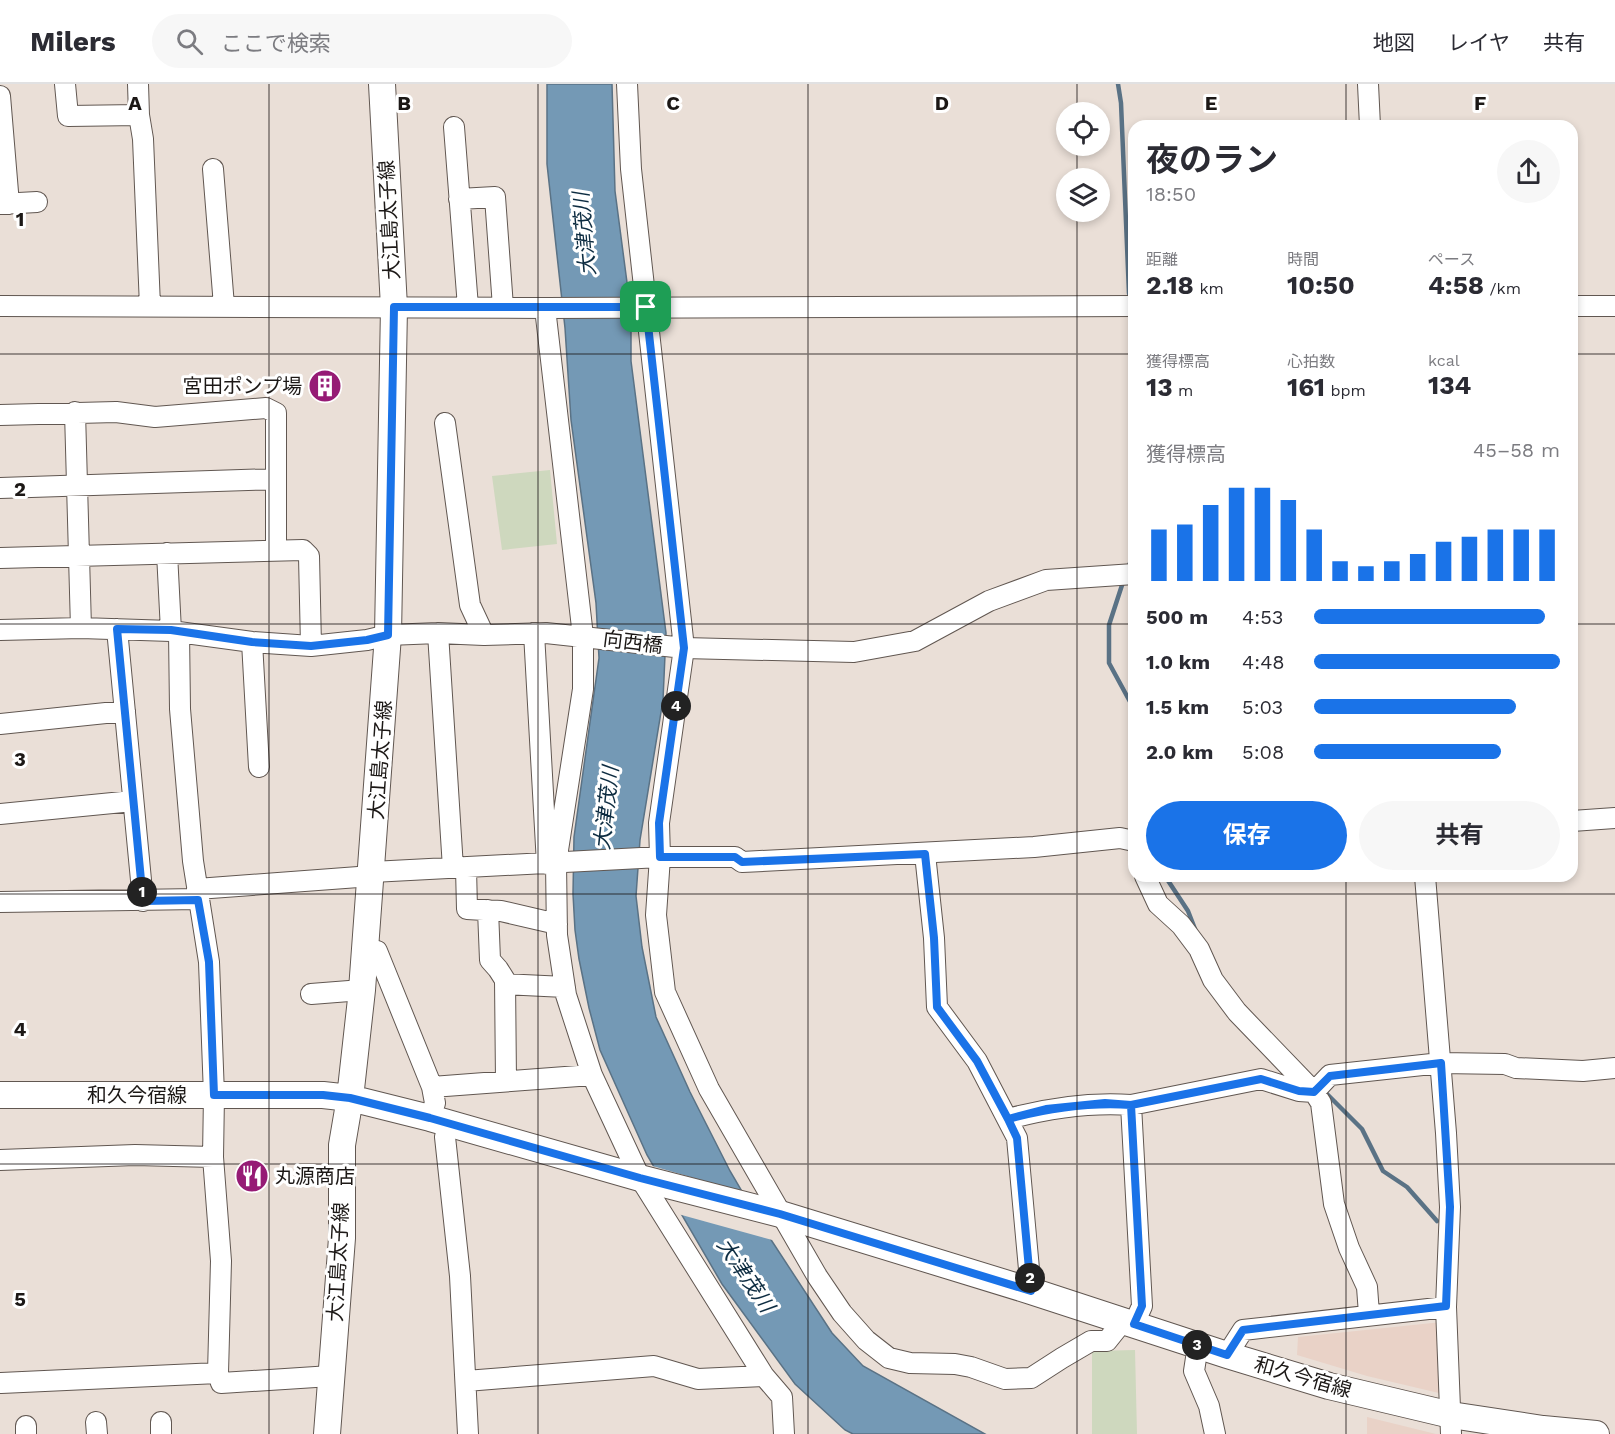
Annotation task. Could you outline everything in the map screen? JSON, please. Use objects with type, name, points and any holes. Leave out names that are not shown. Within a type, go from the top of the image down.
[{"type":"main road","name":"大江島太子線","points":[[327,1434],[342,1238],[342,1145],[350,1098],[362,990],[388,635],[394,307],[382,84]]},
{"type":"main road","name":"和久今宿線","points":[[0,1095],[323,1095],[350,1098],[780,1214],[1031,1291],[1451,1425],[1596,1434]]},
{"type":"street","points":[[65,84],[68,116],[139,115]]},
{"type":"street","points":[[138,84],[139,115],[143,139],[150,306]]},
{"type":"street","points":[[627,84],[631,169],[684,648],[659,823],[660,857],[656,915],[665,992],[709,1089],[780,1214],[842,1313],[866,1340],[889,1358],[910,1363],[955,1364],[1005,1379],[1030,1378],[1091,1341],[1107,1341],[1129,1322],[1142,1306],[1131,1105]]},
{"type":"street","points":[[1368,84],[1370,120]]},
{"type":"street","points":[[0,96],[4,204],[37,202]]},
{"type":"street","points":[[454,127],[468,307]]},
{"type":"street","points":[[213,169],[224,306]]},
{"type":"street","points":[[459,199],[495,197],[503,307]]},
{"type":"street","points":[[0,306],[545,308],[1128,306]]},
{"type":"street","points":[[1578,306],[1615,306]]},
{"type":"street","points":[[545,308],[583,636],[583,689],[552,864]]},
{"type":"street","points":[[0,415],[116,412],[155,417],[266,408],[276,413],[276,550]]},
{"type":"street","points":[[75,412],[81,628]]},
{"type":"street","points":[[445,423],[470,605],[484,635]]},
{"type":"street","points":[[0,488],[275,479]]},
{"type":"street","points":[[0,558],[303,550],[309,556],[311,646]]},
{"type":"street","points":[[167,553],[193,861],[209,962],[214,1095],[213,1157],[221,1261],[218,1373],[221,1383],[331,1376]]},
{"type":"street","name":"向西橋","points":[[0,630],[117,629],[175,632],[252,642],[311,646],[367,640],[388,635],[534,633],[583,636],[684,648],[854,652],[915,641],[989,601],[1046,580],[1128,574]]},
{"type":"street","points":[[117,629],[143,901]]},
{"type":"street","points":[[438,633],[459,868],[467,909],[501,911],[557,924]]},
{"type":"street","points":[[534,633],[557,924],[565,987],[592,1075],[640,1178],[764,1376],[782,1397],[784,1434]]},
{"type":"street","points":[[252,642],[259,767]]},
{"type":"street","points":[[0,724],[124,711]]},
{"type":"street","points":[[0,814],[133,801]]},
{"type":"street","points":[[1578,821],[1615,818]]},
{"type":"street","points":[[0,902],[143,901],[372,874],[459,868],[660,857],[735,857],[742,862],[925,854],[1034,847],[1120,838],[1128,840]]},
{"type":"street","points":[[925,854],[934,938],[937,1007],[977,1061],[1017,1138],[1031,1291]]},
{"type":"street","points":[[1148,882],[1158,904],[1181,925],[1199,949],[1213,980],[1237,1012],[1314,1092],[1321,1103],[1334,1204],[1349,1248],[1367,1287],[1369,1314]]},
{"type":"street","points":[[1426,882],[1441,1063],[1450,1207],[1446,1306],[1451,1425]]},
{"type":"street","points":[[488,910],[490,960],[506,984],[507,1081]]},
{"type":"street","points":[[364,948],[378,951],[432,1087],[445,1137],[460,1276],[468,1434]]},
{"type":"street","points":[[506,984],[565,987]]},
{"type":"street","points":[[311,994],[362,990]]},
{"type":"street","points":[[1008,1119],[1046,1109],[1105,1103],[1131,1105],[1261,1079],[1299,1091],[1314,1092],[1330,1076],[1441,1063],[1505,1064],[1516,1068],[1583,1071],[1615,1068]]},
{"type":"street","points":[[432,1087],[592,1075]]},
{"type":"street","points":[[0,1160],[135,1155],[213,1157]]},
{"type":"street","points":[[1227,1355],[1243,1330],[1446,1306]]},
{"type":"street","points":[[1198,1345],[1194,1371],[1209,1406],[1215,1434]]},
{"type":"street","points":[[466,1381],[654,1365],[699,1379],[764,1376]]},
{"type":"street","points":[[2,1383],[218,1373]]},
{"type":"shaded area","points":[[1442,1322],[1443,1394],[1367,1376],[1297,1355],[1298,1337]]},
{"type":"shaded area","points":[[1367,1417],[1436,1434],[1367,1434]]},
{"type":"green space","points":[[550,470],[557,544],[502,550],[492,476]]},
{"type":"green space","points":[[1135,1350],[1137,1434],[1092,1434],[1092,1351]]},
{"type":"water","name":"大津茂川","points":[[547,84],[612,84],[615,191],[631,313],[631,361],[666,633],[663,700],[640,840],[636,896],[642,947],[656,1017],[690,1092],[730,1171],[764,1229],[832,1333],[863,1366],[985,1434],[853,1434],[845,1430],[795,1384],[722,1284],[647,1155],[600,1050],[579,959],[573,894],[574,837],[599,658],[596,603],[571,420],[565,328],[547,164]]},
{"type":"pier","points":[[649,1165],[746,1193],[776,1241],[678,1214]]},
{"type":"waterway","points":[[1118,84],[1121,103],[1128,269]]},
{"type":"waterway","points":[[1124,579],[1109,625],[1109,663],[1128,698]]},
{"type":"waterway","points":[[1169,882],[1188,911],[1195,929]]},
{"type":"waterway","points":[[1322,1089],[1362,1129],[1383,1171],[1407,1187],[1437,1221]]},
{"type":"place","name":"宮田ポンプ場","points":[[325,386]]},
{"type":"place","name":"丸源商店","points":[[252,1176]]},
{"type":"route","points":[[646,307],[394,307],[388,635],[367,640],[311,646],[252,642],[171,630],[117,629],[143,901],[198,900],[209,962],[214,1095],[323,1095],[350,1098],[780,1214],[1031,1291],[1017,1138],[1008,1119],[1046,1109],[1105,1103],[1131,1105],[1261,1079],[1299,1091],[1314,1092],[1330,1076],[1441,1063],[1450,1207],[1446,1306],[1243,1330],[1227,1355],[1134,1324],[1142,1306],[1131,1105],[1105,1103],[1046,1109],[1008,1119],[977,1061],[937,1007],[934,938],[925,854],[742,862],[735,857],[660,857],[659,823],[684,648],[646,307]]}]
